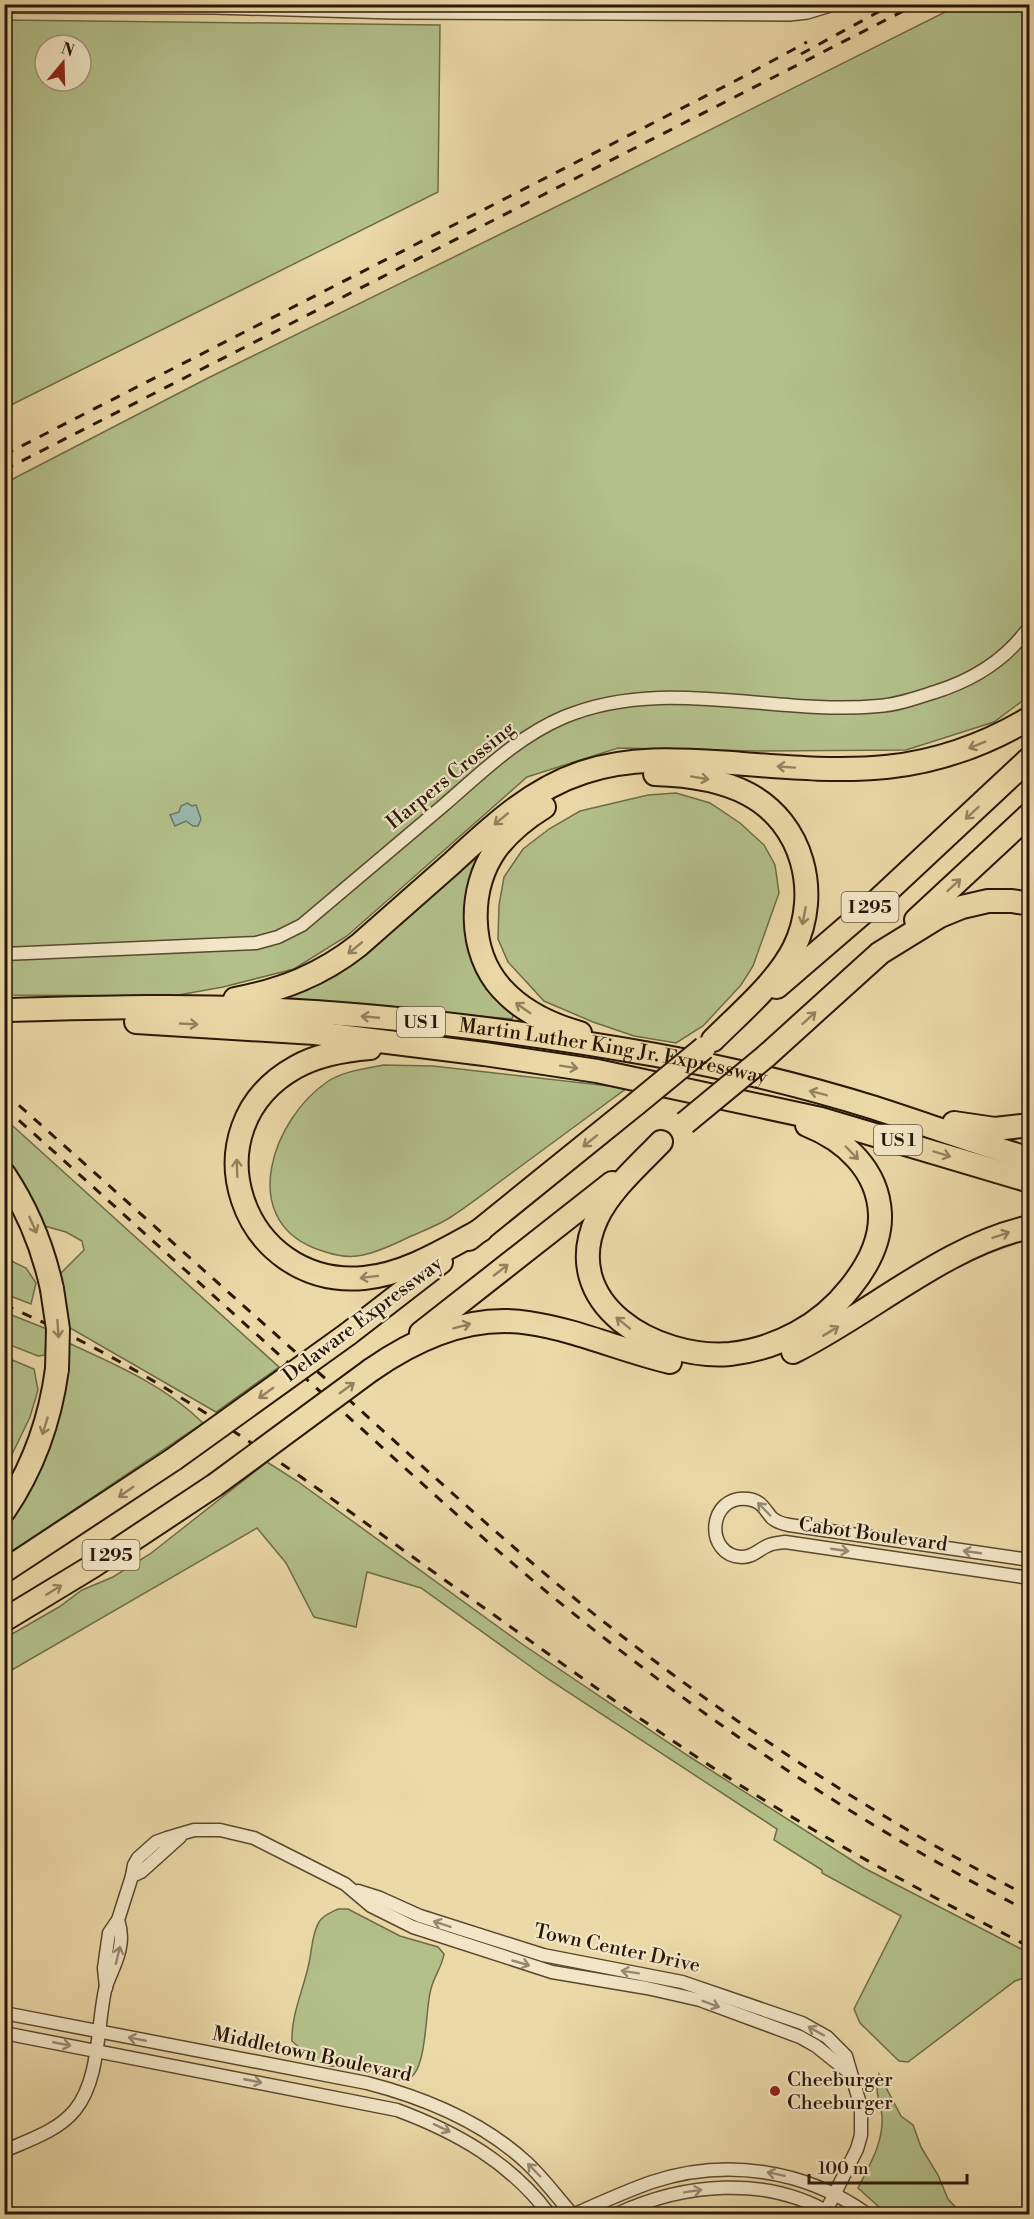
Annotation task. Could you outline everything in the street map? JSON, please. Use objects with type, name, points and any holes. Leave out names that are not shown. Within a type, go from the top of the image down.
[{"type":"highway","points":[[184,1007],[271,991],[324,970],[359,945],[513,809],[544,789],[582,772],[619,763],[651,759],[819,770],[889,768],[962,751],[996,737],[1029,718]]},
{"type":"highway","name":"I 295","points":[[709,1044],[878,900],[1029,758]]},
{"type":"highway","points":[[657,1055],[571,1030],[530,1013],[496,982],[487,968],[479,945],[476,921],[477,896],[484,872],[499,845],[523,821],[536,812],[570,794],[605,781],[637,775],[666,774],[699,778],[727,785],[748,793],[768,807],[785,826],[797,848],[804,868],[807,900],[803,924],[794,947],[772,978],[709,1044]]},
{"type":"highway","name":"I 295","points":[[4,1620],[102,1560],[215,1485],[380,1364],[662,1142],[765,1057],[1029,814]]},
{"type":"highway","points":[[880,953],[940,916],[962,907],[1000,901],[1029,904]]},
{"type":"highway","name":"Martin Luther King Jr. Expressway","points":[[4,1010],[184,1007],[272,1010],[396,1019],[488,1030],[657,1055],[782,1083],[875,1108],[1029,1159]]},
{"type":"highway","name":"Martin Luther King Jr. Expressway","points":[[4,1024],[105,1022],[182,1024],[315,1033],[428,1046],[597,1071],[821,1119],[1029,1181]]},
{"type":"highway","name":"Delaware Expressway","points":[[4,1571],[108,1505],[348,1334],[481,1230],[709,1044]]},
{"type":"highway","points":[[428,1046],[372,1048],[330,1053],[296,1066],[276,1081],[253,1107],[239,1138],[236,1173],[241,1196],[256,1228],[270,1245],[297,1266],[327,1277],[364,1278],[396,1271],[432,1257],[481,1230]]},
{"type":"highway","points":[[662,1142],[610,1197],[593,1228],[589,1259],[592,1280],[600,1298],[614,1316],[634,1332],[673,1348],[718,1354],[746,1351],[773,1344],[811,1324],[847,1293],[872,1254],[878,1233],[880,1212],[873,1182],[851,1151],[830,1135],[764,1107]]},
{"type":"highway","points":[[875,1108],[982,1128],[1029,1125]]},
{"type":"highway","points":[[4,1174],[25,1208],[42,1248],[52,1289],[58,1329],[57,1369],[51,1407],[40,1443],[23,1480],[4,1511]]},
{"type":"highway","points":[[380,1364],[434,1336],[459,1327],[484,1322],[513,1321],[552,1328],[683,1365],[718,1368],[749,1366],[778,1358],[806,1345],[968,1249],[1002,1234],[1029,1227]]},
{"type":"street","points":[[4,5],[214,6],[395,11],[789,13],[807,11],[830,4]]},
{"type":"street","name":"Harpers Crossing","points":[[4,954],[249,944],[278,937],[302,926],[518,742],[564,717],[602,705],[641,698],[690,697],[853,708],[880,706],[952,687],[977,674],[1000,659],[1029,626]]},
{"type":"street","name":"Cabot Boulevard","points":[[1029,1560],[789,1525],[775,1520],[758,1502],[744,1498],[724,1506],[715,1522],[718,1542],[728,1552],[740,1557],[756,1554],[771,1544],[785,1542],[1029,1578]]},
{"type":"street","name":"Town Center Drive","points":[[4,2151],[54,2128],[75,2110],[87,2090],[106,1988],[120,1946],[122,1932],[118,1920],[134,1865],[156,1842],[185,1832],[210,1829],[244,1834],[354,1890],[371,1906],[399,1922],[552,1972],[700,2000],[800,2037],[816,2046],[850,2074],[861,2107],[861,2135],[857,2149],[835,2194],[829,2213]]},
{"type":"street","name":"Middletown Boulevard","points":[[4,2013],[367,2083],[412,2096],[466,2120],[508,2147],[539,2175],[574,2214]]},
{"type":"street","name":"Middletown Boulevard","points":[[4,2033],[397,2109],[445,2130],[488,2155],[532,2193],[549,2214]]},
{"type":"street","points":[[574,2214],[652,2182],[711,2169],[739,2168],[800,2180],[835,2194],[867,2214]]},
{"type":"street","points":[[617,2214],[675,2194],[726,2187],[773,2193],[810,2204],[829,2213]]},
{"type":"green space","points":[[959,5],[1029,5],[1029,696],[994,722],[906,750],[756,751],[618,748],[527,777],[347,936],[294,969],[223,987],[173,996],[5,995],[5,483],[210,377]]},
{"type":"green space","points":[[5,20],[440,25],[438,192],[5,408]]},
{"type":"green space","points":[[676,793],[710,803],[740,823],[764,845],[775,865],[779,893],[753,966],[741,985],[703,1026],[676,1043],[634,1036],[593,1022],[544,1001],[508,962],[498,939],[499,905],[504,877],[523,849],[549,829],[580,811],[648,795]]},
{"type":"green space","points":[[507,824],[469,918],[515,1011],[512,1019],[269,997]]},
{"type":"green space","points":[[383,1065],[433,1066],[627,1088],[446,1220],[369,1254],[338,1255],[314,1248],[290,1233],[276,1214],[270,1191],[272,1167],[279,1142],[292,1119],[308,1098],[327,1082],[340,1075]]},
{"type":"green space","points":[[4,1118],[279,1367],[216,1412],[65,1325],[57,1277],[84,1250],[82,1241],[66,1232],[41,1225],[5,1162]]},
{"type":"green space","points":[[5,1258],[26,1268],[36,1283],[31,1304],[5,1294]]},
{"type":"green space","points":[[4,1312],[47,1329],[45,1355],[38,1356],[5,1343]]},
{"type":"green space","points":[[64,1341],[155,1386],[188,1409],[203,1423],[5,1556],[4,1520]]},
{"type":"green space","points":[[5,1357],[34,1369],[38,1390],[30,1417],[5,1469]]},
{"type":"green space","points":[[267,1462],[297,1481],[522,1644],[690,1757],[864,1868],[1029,1953],[1029,1976],[1015,1981],[908,2062],[899,2061],[860,2023],[854,2009],[901,1916],[822,1873],[822,1870],[774,1840],[777,1829],[548,1679],[421,1588],[367,1572],[356,1627],[314,1617],[286,1563],[257,1528],[5,1674],[5,1638],[59,1607],[82,1590],[113,1577],[150,1554]]},
{"type":"green space","points":[[338,1909],[348,1909],[400,1936],[438,1947],[444,1954],[431,1989],[419,2065],[414,2074],[407,2079],[395,2079],[364,2068],[324,2065],[292,2041],[294,2021],[315,1931],[323,1917]]},
{"type":"green space","points":[[879,2074],[901,2116],[913,2125],[921,2147],[938,2175],[948,2199],[962,2214],[887,2214],[858,2188],[875,2154],[881,2135],[882,2116],[877,2087]]},
{"type":"shaded area","points":[[187,803],[192,806],[196,805],[201,819],[198,826],[193,826],[186,821],[175,826],[170,815],[179,812],[181,806]]},
{"type":"railway","points":[[801,54],[893,4]]},
{"type":"railway","points":[[4,470],[917,4]]},
{"type":"railway","points":[[4,455],[807,42]]},
{"type":"railway","points":[[4,1092],[477,1515],[631,1643],[726,1713],[825,1779],[926,1840],[1030,1897]]},
{"type":"railway","points":[[4,1107],[466,1523],[604,1638],[780,1766],[903,1843],[1030,1912]]},
{"type":"railway","points":[[4,1305],[69,1335],[132,1369],[253,1444],[614,1700],[743,1787],[884,1870],[1030,1947]]},
{"type":"place","name":"Cheeburger Cheeburger","points":[[775,2091]]}]
